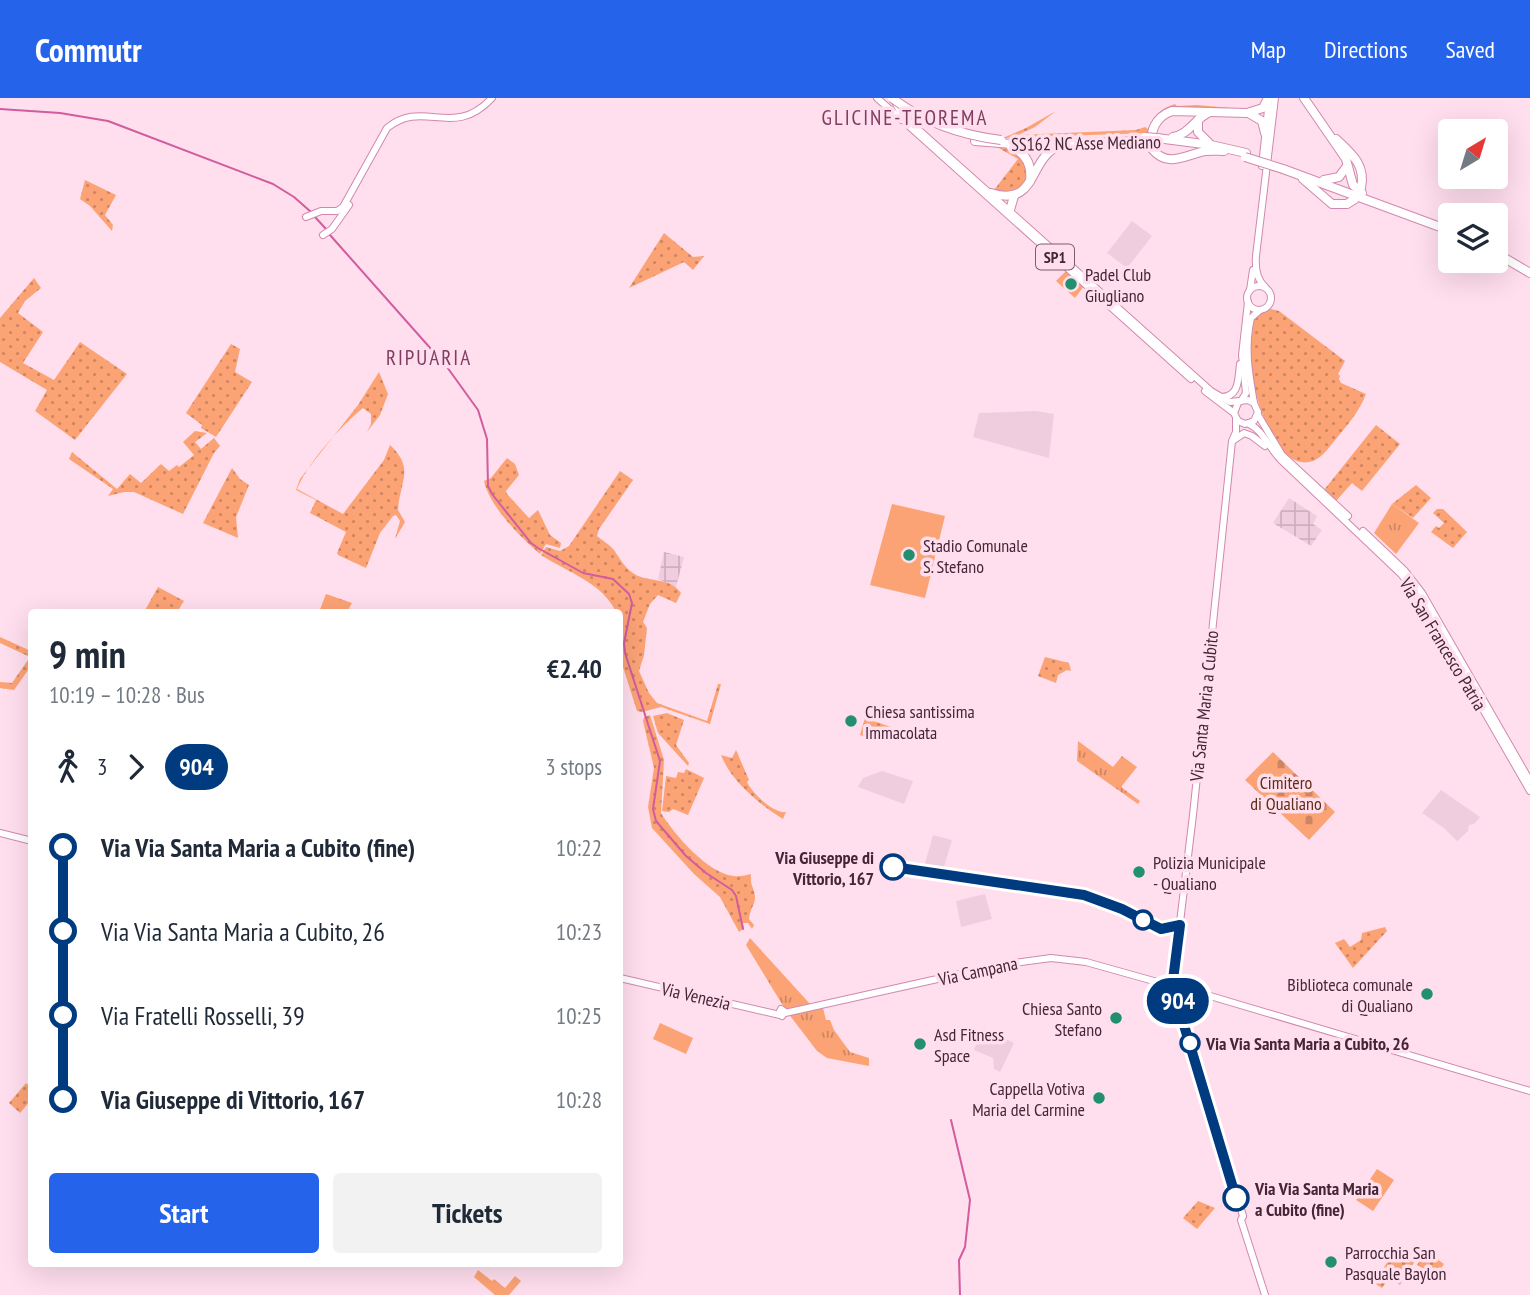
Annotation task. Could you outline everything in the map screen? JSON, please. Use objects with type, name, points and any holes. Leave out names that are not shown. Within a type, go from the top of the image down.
[{"type":"highway","name":"SS162 NC Asse Mediano","points":[[886,98],[903,111],[938,130],[975,141],[1074,142],[1145,139]]},
{"type":"highway","name":"SS162 NC Asse Mediano","points":[[892,98],[918,116],[939,126],[1000,142],[1167,138],[1211,145],[1324,180],[1438,224]]},
{"type":"highway","points":[[1224,151],[1202,152],[1169,160],[1160,157],[1152,149],[1154,127],[1164,114],[1183,110],[1247,113],[1263,108],[1269,98]]},
{"type":"highway","points":[[1304,98],[1346,159],[1353,185],[1359,193]]},
{"type":"highway","points":[[1167,138],[1186,133],[1210,112]]},
{"type":"highway","points":[[1247,113],[1259,118],[1265,133]]},
{"type":"highway","points":[[1198,120],[1200,136],[1211,145]]},
{"type":"highway","points":[[1294,173],[1332,204],[1347,204],[1359,193],[1362,170],[1359,163],[1327,130]]},
{"type":"highway","name":"SS162 NC Asse Mediano","points":[[1157,139],[1245,155]]},
{"type":"highway","points":[[1000,142],[1025,156],[1030,168],[1030,181]]},
{"type":"highway","points":[[991,193],[1003,197],[1022,192],[1051,150],[1074,142]]},
{"type":"highway","points":[[1324,180],[1339,177],[1346,166]]},
{"type":"highway","name":"SS162 NC Asse Mediano","points":[[1283,168],[1430,221]]},
{"type":"highway","points":[[1010,210],[1014,196]]},
{"type":"highway","points":[[1508,257],[1530,270]]},
{"type":"main road","points":[[310,215],[337,211],[343,207],[387,128],[396,120],[416,113],[450,118],[468,116],[494,98]]},
{"type":"main road","points":[[323,236],[345,211],[389,131],[397,123],[416,116],[449,121],[469,119],[485,111],[494,98]]},
{"type":"main road","name":"SP1","points":[[877,98],[1235,416]]},
{"type":"main road","name":"SP1","points":[[892,98],[902,115],[1220,397],[1230,402],[1239,402]]},
{"type":"main road","points":[[1220,397],[1229,397],[1236,391],[1242,355],[1253,278],[1252,252],[1269,98]]},
{"type":"main road","points":[[1236,432],[1258,415],[1248,371],[1247,348],[1251,318],[1267,308],[1271,299],[1270,292],[1259,281],[1256,256],[1275,98]]},
{"type":"main road","points":[[1250,290],[1257,286],[1265,288]]},
{"type":"main road","points":[[1248,302],[1252,308],[1260,310]]},
{"type":"main road","points":[[1242,355],[1247,388],[1235,416],[1248,424]]},
{"type":"main road","points":[[1239,402],[1248,400],[1254,403]]},
{"type":"main road","name":"Via San Francesco Patria","points":[[1258,415],[1282,455],[1405,570],[1422,593],[1530,781]]},
{"type":"main road","name":"Via Santa Maria a Cubito","points":[[1171,982],[1193,815],[1232,441],[1236,432],[1235,416]]},
{"type":"main road","name":"Via San Francesco Patria","points":[[1248,424],[1258,429],[1275,454],[1401,574],[1420,600],[1530,791]]},
{"type":"main road","points":[[1232,441],[1240,434],[1248,434],[1275,454]]},
{"type":"main road","points":[[0,834],[28,840]]},
{"type":"main road","name":"Via Campana","points":[[782,1012],[1000,965],[1051,958],[1086,962],[1171,982]]},
{"type":"main road","name":"Via Venezia","points":[[623,979],[782,1012]]},
{"type":"main road","points":[[1171,982],[1169,990],[1321,1029],[1530,1091]]},
{"type":"main road","points":[[1177,990],[1265,1295]]},
{"type":"shaded area","points":[[1132,221],[1152,236],[1127,268],[1107,253]]},
{"type":"shaded area","points":[[1036,411],[1054,414],[1049,458],[973,437],[979,413]]},
{"type":"shaded area","points":[[1289,498],[1317,516],[1313,524],[1322,530],[1311,546],[1273,523]]},
{"type":"shaded area","points":[[664,552],[684,557],[676,587],[658,579]]},
{"type":"shaded area","points":[[882,771],[913,781],[904,804],[858,787],[863,778]]},
{"type":"shaded area","points":[[1441,790],[1480,817],[1474,824],[1469,825],[1468,831],[1457,841],[1422,813]]},
{"type":"shaded area","points":[[933,835],[952,840],[943,870],[924,867]]},
{"type":"shaded area","points":[[985,894],[992,919],[961,927],[956,901]]},
{"type":"shaded area","points":[[983,1028],[1014,1043],[1000,1072],[994,1069],[993,1058],[974,1050]]},
{"type":"green space","points":[[1175,104],[1254,110],[1170,110],[1150,133],[1003,138],[1056,111],[1035,127],[1018,135],[1136,130],[1145,127],[1148,129],[1158,113]]},
{"type":"green space","points":[[997,147],[1014,150],[1027,166],[1024,182],[1013,194],[994,190],[1018,159]]},
{"type":"green space","points":[[85,180],[116,195],[105,215],[113,225],[112,231],[90,206],[80,199]]},
{"type":"green space","points":[[664,233],[693,257],[704,256],[693,270],[684,262],[629,288]]},
{"type":"green space","name":"Padel Club Giugliano","points":[[1067,270],[1084,286],[1075,298],[1056,281]]},
{"type":"green space","points":[[34,278],[41,288],[25,301],[18,313],[43,332],[23,363],[54,380],[80,342],[127,374],[75,440],[35,411],[47,390],[0,362],[0,318]]},
{"type":"green space","points":[[1271,309],[1279,311],[1345,361],[1338,374],[1341,383],[1366,394],[1345,428],[1326,451],[1313,461],[1300,462],[1288,455],[1278,444],[1256,395],[1250,362],[1254,320],[1258,314]]},
{"type":"green space","points":[[231,344],[240,349],[235,372],[252,382],[216,437],[201,428],[202,425],[186,413]]},
{"type":"green space","points":[[379,372],[388,394],[380,415],[367,432],[371,424],[371,414],[363,408],[332,438]]},
{"type":"green space","points":[[1376,425],[1400,444],[1362,491],[1352,483],[1336,501],[1324,490]]},
{"type":"green space","points":[[195,431],[207,433],[195,442],[201,449],[214,438],[220,446],[183,514],[134,492],[108,496],[113,489],[69,459],[72,452],[117,489],[130,474],[141,483],[161,464],[169,471],[177,465],[179,467],[194,455],[183,442]]},
{"type":"green space","points":[[390,445],[398,453],[404,475],[398,510],[405,522],[395,539],[400,521],[396,515],[393,516],[380,533],[366,568],[338,555],[346,532],[310,513],[316,500],[296,490],[300,479],[309,468],[297,489],[343,514],[384,460]]},
{"type":"green space","points":[[507,458],[515,464],[519,475],[506,491],[507,494],[529,518],[538,510],[550,535],[561,543],[560,548],[546,544],[540,554],[515,530],[492,501],[484,481],[491,478]]},
{"type":"green space","points":[[232,468],[240,479],[249,485],[236,517],[238,538],[203,523]]},
{"type":"green space","points":[[620,471],[633,480],[599,529],[597,536],[612,548],[632,573],[672,585],[681,593],[676,603],[658,595],[650,604],[643,622],[647,628],[639,671],[657,703],[707,721],[718,684],[721,684],[710,724],[661,707],[637,711],[623,667],[623,609],[614,609],[593,586],[541,555],[546,547],[560,551],[569,546]]},
{"type":"green space","points":[[1416,485],[1431,498],[1413,518],[1392,504]]},
{"type":"green space","name":"Stadio Comunale S. Stefano","points":[[892,504],[945,516],[925,598],[870,585]]},
{"type":"green space","points":[[1392,504],[1419,523],[1396,554],[1374,533]]},
{"type":"green space","points":[[1437,509],[1443,509],[1467,532],[1453,548],[1431,532],[1444,523],[1433,513]]},
{"type":"green space","points":[[158,587],[184,601],[179,609],[146,609]]},
{"type":"green space","points":[[326,594],[352,603],[349,609],[320,609]]},
{"type":"green space","points":[[0,637],[28,650],[28,656],[0,643]]},
{"type":"green space","points":[[1045,657],[1069,663],[1071,671],[1067,670],[1058,675],[1056,683],[1038,676]]},
{"type":"green space","points":[[28,660],[28,670],[14,690],[0,688],[0,682],[12,683]]},
{"type":"green space","points":[[667,713],[684,720],[676,745],[689,763],[688,766],[658,733],[653,716]]},
{"type":"green space","points":[[650,715],[664,760],[661,813],[683,842],[713,868],[734,876],[751,874],[755,898],[749,919],[754,925],[752,929],[748,923],[743,923],[744,928],[739,932],[720,897],[694,874],[652,828],[648,807],[654,768],[643,721],[644,717]]},
{"type":"green space","points":[[865,718],[891,727],[876,741],[860,735]]},
{"type":"green space","points":[[1078,741],[1113,767],[1122,756],[1137,767],[1121,787],[1140,801],[1138,804],[1077,761]]},
{"type":"green space","points":[[736,750],[750,787],[770,806],[786,812],[783,819],[765,807],[732,774],[721,755],[732,758]]},
{"type":"green space","name":"Cimitero di Qualiano","points":[[1273,752],[1335,812],[1309,840],[1245,780]]},
{"type":"green space","points":[[686,769],[704,778],[688,815],[673,809],[669,812],[662,811],[666,776],[676,778],[678,772],[684,773]]},
{"type":"green space","points":[[1385,927],[1387,931],[1353,968],[1335,943],[1344,939],[1350,947],[1361,940],[1362,933]]},
{"type":"green space","points":[[750,938],[810,1004],[785,1009],[746,945]]},
{"type":"green space","points":[[823,1008],[826,1020],[830,1020],[850,1052],[869,1058],[869,1066],[827,1058],[817,1051],[788,1013]]},
{"type":"green space","points":[[660,1023],[693,1038],[686,1054],[653,1039]]},
{"type":"green space","points":[[26,1083],[28,1104],[20,1113],[9,1103]]},
{"type":"green space","points":[[1377,1169],[1394,1180],[1373,1211],[1356,1200]]},
{"type":"green space","points":[[1198,1201],[1215,1208],[1197,1229],[1183,1218]]},
{"type":"green space","points":[[1397,1247],[1417,1258],[1400,1285],[1390,1277],[1382,1288],[1374,1283]]},
{"type":"green space","points":[[1426,1251],[1444,1264],[1438,1273],[1417,1265]]},
{"type":"green space","points":[[478,1270],[505,1288],[515,1276],[521,1281],[509,1295],[495,1295],[474,1277]]},
{"type":"waterway","points":[[0,109],[60,113],[108,121],[273,184],[311,212]]},
{"type":"waterway","points":[[314,216],[327,230]]},
{"type":"waterway","points":[[330,235],[447,367],[478,410],[487,439],[488,486],[531,543],[583,573],[613,579],[629,594],[632,603],[624,643],[625,653],[660,761],[653,809],[656,821],[686,856],[732,890],[736,896],[743,929]]},
{"type":"waterway","points":[[951,1120],[970,1200],[965,1247],[959,1260],[960,1295]]},
{"type":"bus line","name":"904","points":[[893,867],[1046,887],[1084,895],[1122,909],[1161,929],[1180,925],[1173,980],[1178,982],[1180,987],[1174,992],[1236,1198]]},
{"type":"place","name":"Padel Club Giugliano","points":[[1071,284]]},
{"type":"place","name":"Stadio Comunale S. Stefano","points":[[909,555]]},
{"type":"place","name":"Chiesa santissima Immacolata","points":[[851,721]]},
{"type":"place","name":"Via Giuseppe di Vittorio, 167","points":[[893,867]]},
{"type":"place","name":"Polizia Municipale - Qualiano","points":[[1139,872]]},
{"type":"place","name":"Biblioteca comunale di Qualiano","points":[[1427,994]]},
{"type":"place","name":"Chiesa Santo Stefano","points":[[1116,1018]]},
{"type":"place","name":"Via Via Santa Maria a Cubito, 26","points":[[1190,1043]]},
{"type":"place","name":"Asd Fitness Space","points":[[920,1044]]},
{"type":"place","name":"Cappella Votiva Maria del Carmine","points":[[1099,1098]]},
{"type":"place","name":"Via Via Santa Maria a Cubito (fine)","points":[[1236,1198]]},
{"type":"place","name":"Parrocchia San Pasquale Baylon","points":[[1331,1262]]},
{"type":"district","name":"GLICINE-TEOREMA","points":[[905,117]]},
{"type":"district","name":"RIPUARIA","points":[[429,357]]}]
